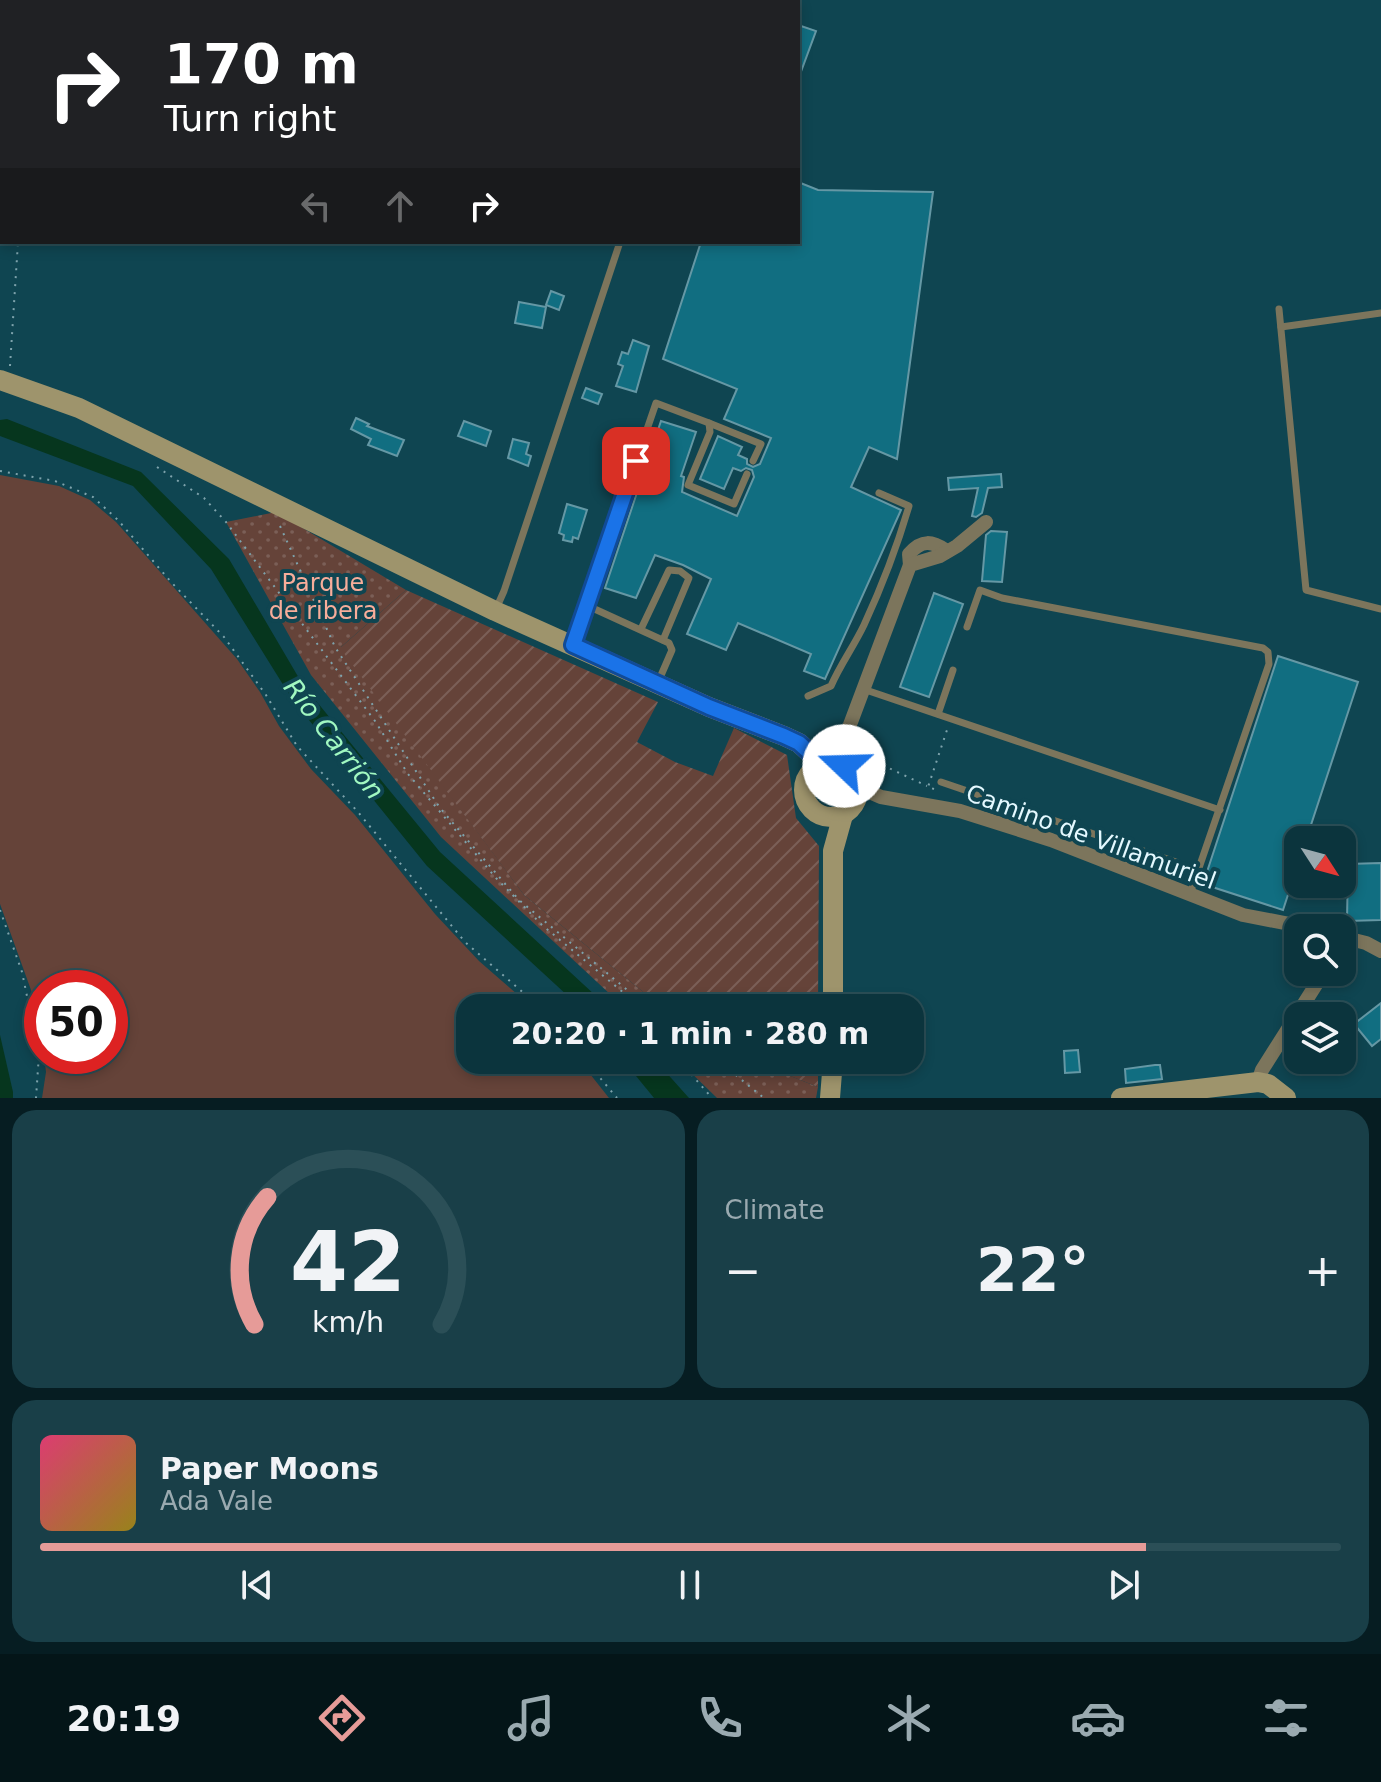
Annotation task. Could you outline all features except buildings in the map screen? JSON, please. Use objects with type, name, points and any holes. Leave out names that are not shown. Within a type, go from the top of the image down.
[{"type":"main road","points":[[5,382],[79,408],[495,611],[709,707],[799,743],[820,767]]},
{"type":"main road","points":[[833,994],[833,851],[843,815],[855,803],[854,778],[837,763],[820,767],[805,783],[805,799],[822,816],[843,815]]},
{"type":"main road","points":[[822,816],[833,851]]},
{"type":"main road","points":[[830,1098],[832,1074]]},
{"type":"main road","points":[[1121,1098],[1258,1082],[1268,1084],[1286,1098]]},
{"type":"street","points":[[820,767],[842,746],[910,565],[947,551],[986,522]]},
{"type":"street","points":[[842,746],[854,778]]},
{"type":"street","name":"Camino de Villamuriel","points":[[854,778],[881,797],[960,811],[1036,835],[1243,915],[1284,923]]},
{"type":"street","points":[[1356,940],[1381,951]]},
{"type":"street","points":[[1258,1082],[1262,1070],[1315,986]]},
{"type":"lane","points":[[495,611],[619,244]]},
{"type":"lane","points":[[1279,309],[1306,590],[1381,609]]},
{"type":"lane","points":[[1281,327],[1381,313]]},
{"type":"lane","points":[[573,645],[656,403],[761,444],[753,461]]},
{"type":"lane","points":[[709,423],[710,432],[688,485],[734,504],[747,474]]},
{"type":"lane","points":[[808,696],[831,686],[863,628],[894,556],[909,506],[879,493]]},
{"type":"lane","points":[[641,629],[669,570],[680,571],[689,578],[663,640]]},
{"type":"lane","points":[[967,627],[980,590],[1002,598],[1263,648],[1268,652],[1269,664],[1190,894]]},
{"type":"lane","points":[[588,606],[669,643],[672,650],[657,683]]},
{"type":"lane","points":[[938,714],[953,670]]},
{"type":"lane","points":[[863,689],[1220,810]]},
{"type":"lane","points":[[941,782],[1176,862]]},
{"type":"path","points":[[5,382],[18,244]]},
{"type":"path","points":[[157,467],[204,498],[226,522],[375,721],[408,774],[496,878],[542,925],[625,994]]},
{"type":"path","points":[[0,471],[55,481],[93,497],[118,520],[224,637],[266,695],[297,746],[358,812],[465,942],[525,994]]},
{"type":"path","points":[[281,527],[335,647],[433,799],[519,900],[632,994]]},
{"type":"path","points":[[928,787],[951,718]]},
{"type":"path","points":[[842,746],[943,792]]},
{"type":"path","points":[[0,910],[22,972],[39,1054],[36,1098]]},
{"type":"path","points":[[597,1074],[617,1098]]},
{"type":"path","points":[[691,1074],[712,1098]]},
{"type":"path","points":[[734,1074],[764,1098]]},
{"type":"green space","points":[[0,475],[59,486],[90,500],[116,522],[237,659],[279,726],[311,769],[355,815],[435,914],[479,961],[517,994],[456,994],[456,1074],[590,1074],[609,1098],[42,1098],[46,1074],[128,1074],[128,970],[24,971],[0,904]]},
{"type":"green space","name":"Parque de ribera","points":[[276,512],[406,590],[341,647],[524,895],[646,994],[610,994],[441,837],[311,675],[226,522]]},
{"type":"green space","points":[[406,590],[658,702],[637,742],[675,762],[713,776],[734,728],[787,755],[796,818],[819,846],[818,994],[646,994],[524,895],[340,648]]},
{"type":"green space","points":[[692,1074],[785,1074],[818,1087],[816,1098],[717,1098]]},
{"type":"green space","points":[[785,1074],[818,1074],[818,1087]]},
{"type":"water","name":"Río Carrión","points":[[7,419],[141,472],[229,559],[303,685],[440,852],[594,994],[566,994],[427,866],[292,699],[211,569],[133,486],[0,436],[0,420]]},
{"type":"water","points":[[0,1035],[13,1092],[13,1098],[0,1098]]},
{"type":"water","points":[[634,1074],[668,1074],[689,1098],[654,1098]]},
{"type":"route","points":[[636,461],[573,645],[709,707],[799,743],[822,764],[844,766]]}]
